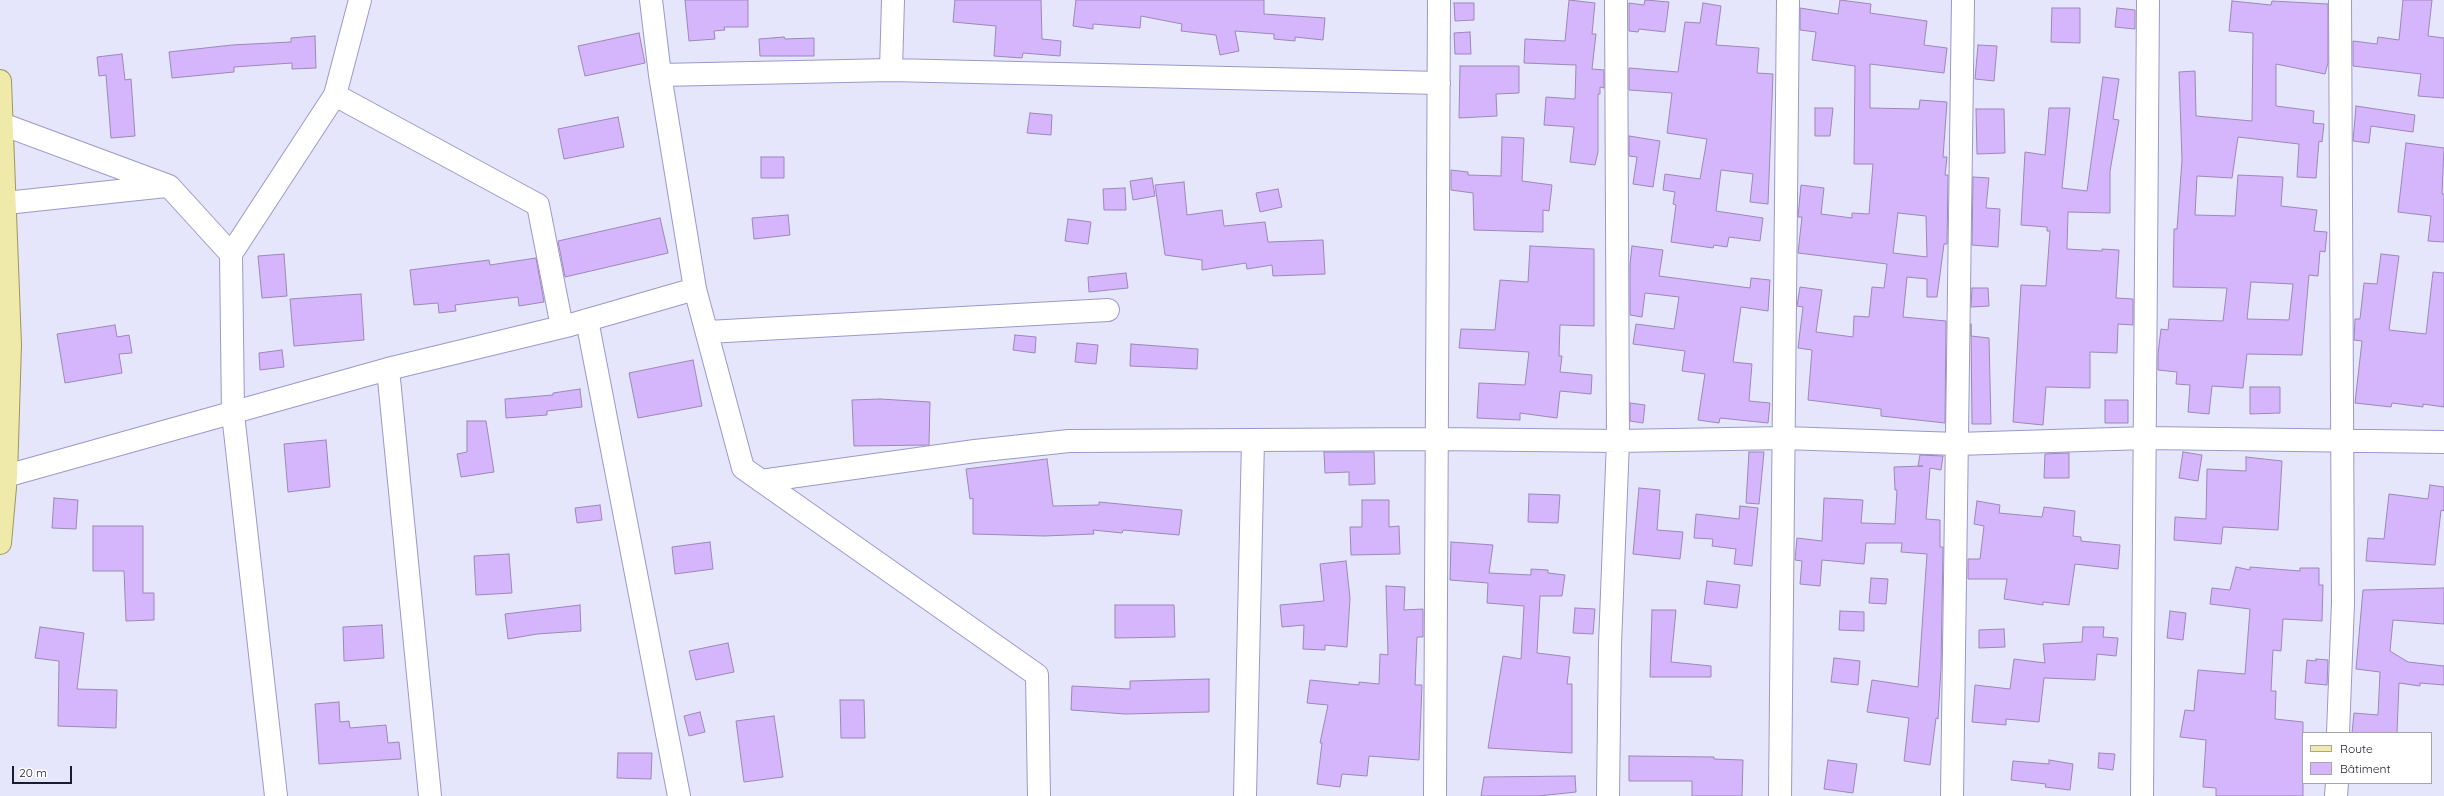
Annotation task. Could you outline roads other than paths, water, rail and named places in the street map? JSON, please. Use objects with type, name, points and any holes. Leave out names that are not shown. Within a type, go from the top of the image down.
[{"type":"main road","points":[[0,81],[6,202],[3,229],[10,345],[6,476],[0,543]]},
{"type":"street","points":[[276,796],[233,414],[231,254],[336,94],[360,0]]},
{"type":"street","points":[[651,0],[660,75],[695,289],[708,332],[743,468],[1037,675],[1039,796]]},
{"type":"street","points":[[891,70],[893,0]]},
{"type":"street","points":[[1435,796],[1439,0]]},
{"type":"street","points":[[1608,796],[1610,644],[1618,441],[1616,0]]},
{"type":"street","points":[[1780,796],[1788,0]]},
{"type":"street","points":[[1952,796],[1964,0]]},
{"type":"street","points":[[2142,796],[2146,438],[2148,0]]},
{"type":"street","points":[[2338,732],[2343,603],[2340,0]]},
{"type":"street","points":[[660,75],[891,70],[1439,83]]},
{"type":"street","points":[[336,94],[538,205],[562,327]]},
{"type":"street","points":[[2,124],[169,186],[231,254]]},
{"type":"street","points":[[6,202],[169,186]]},
{"type":"street","points":[[6,476],[233,414],[388,369],[562,327],[695,289]]},
{"type":"street","points":[[708,332],[1108,310]]},
{"type":"street","points":[[587,320],[679,796]]},
{"type":"street","points":[[388,369],[430,796]]},
{"type":"street","points":[[761,481],[975,451],[1069,442],[1436,439],[1618,441],[1784,438],[1957,444],[2146,438],[2444,442]]},
{"type":"street","points":[[1245,796],[1253,440]]},
{"type":"street","points":[[2336,796],[2337,784]]}]
